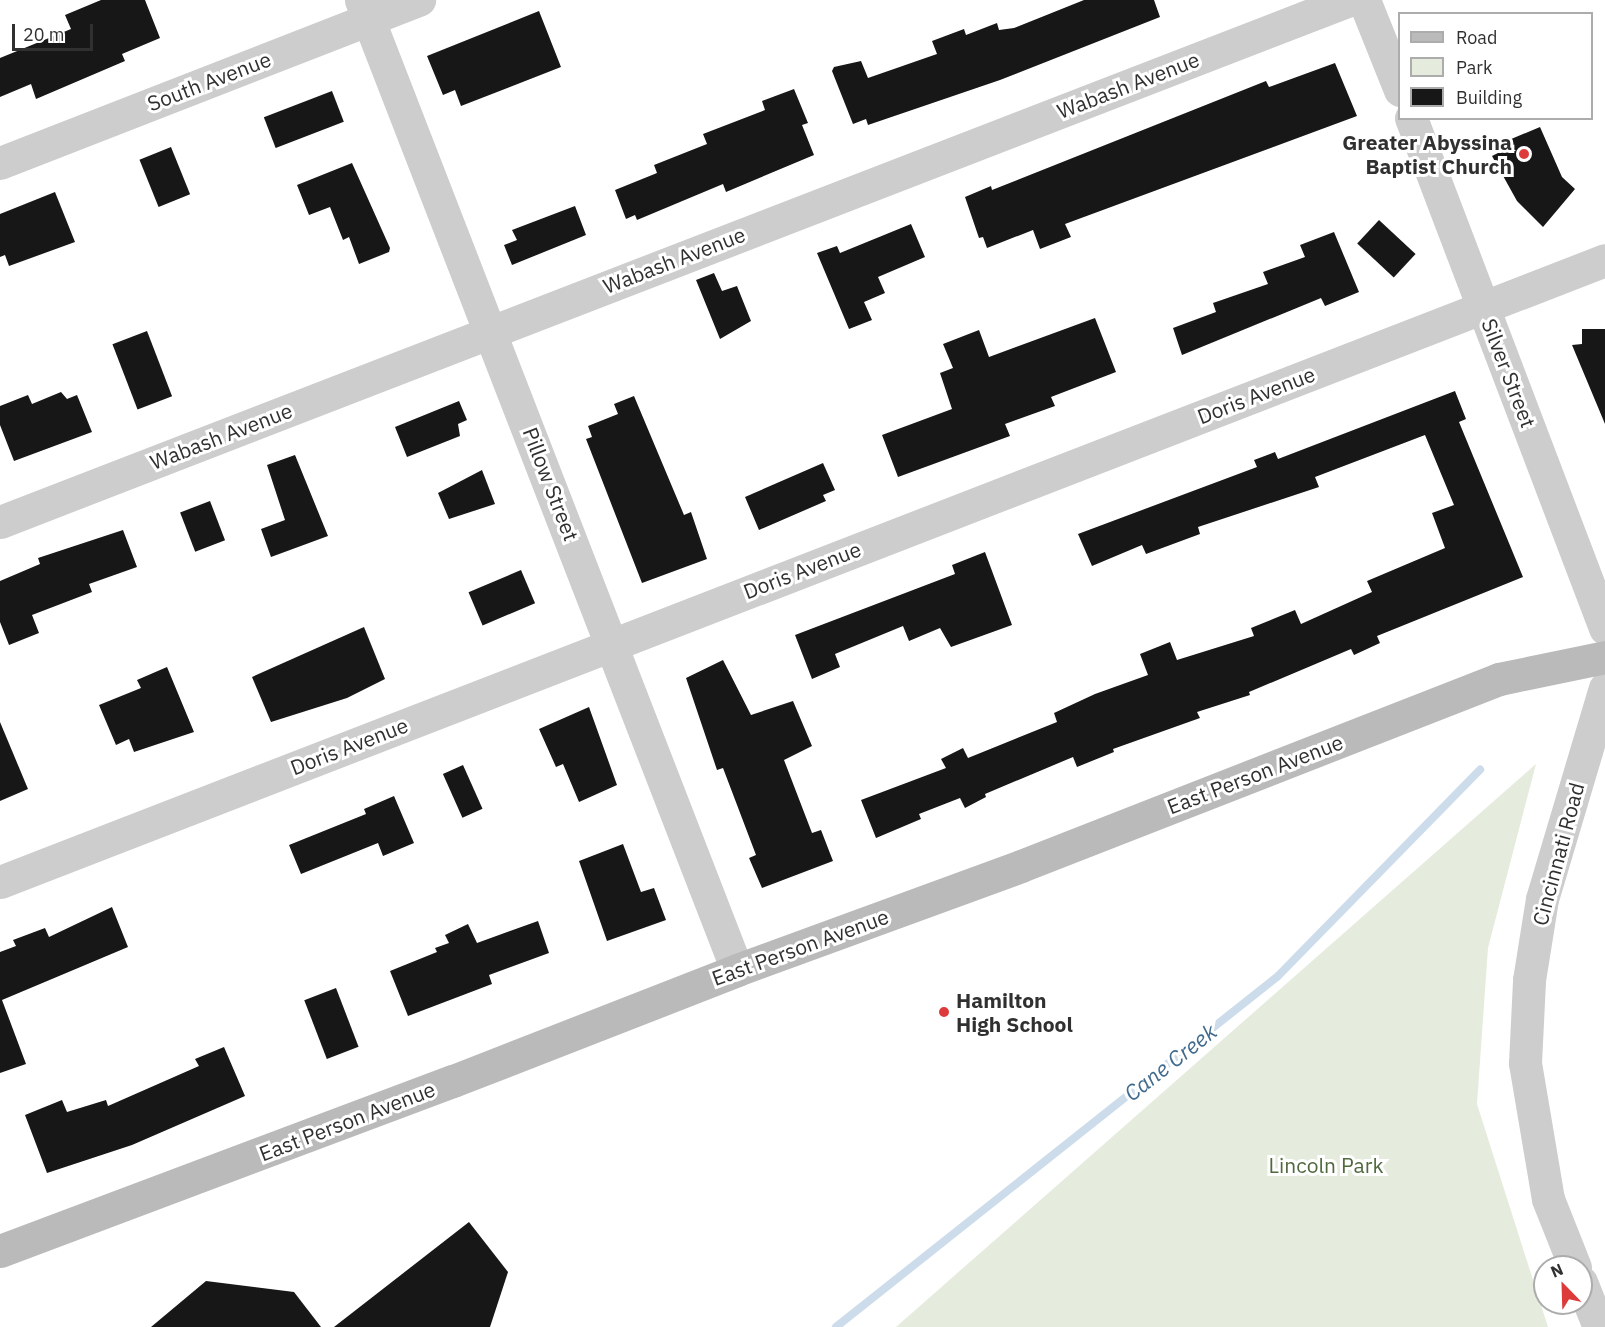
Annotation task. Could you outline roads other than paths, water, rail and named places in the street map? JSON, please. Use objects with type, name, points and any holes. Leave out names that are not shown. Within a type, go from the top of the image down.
[{"type":"main road","name":"East Person Avenue","points":[[0,1251],[737,970],[1021,866],[1499,679],[1605,657]]},
{"type":"street","name":"South Avenue","points":[[0,163],[365,10],[419,0]]},
{"type":"street","name":"Wabash Avenue","points":[[0,522],[491,330],[1349,0]]},
{"type":"street","points":[[1364,0],[1398,85]]},
{"type":"street","name":"Pillow Street","points":[[365,10],[491,330],[737,970]]},
{"type":"street","name":"Silver Street","points":[[1411,120],[1485,307],[1605,628]]},
{"type":"street","name":"Doris Avenue","points":[[0,882],[1605,260]]},
{"type":"street","name":"Cincinnati Road","points":[[1570,1255],[1548,1199],[1525,1063],[1529,980],[1542,899],[1605,688]]},
{"type":"street","points":[[1593,1312],[1599,1327]]},
{"type":"waterway","name":"Cane Creek","points":[[836,1327],[1278,976],[1480,770]]},
{"type":"place","name":"Greater Abyssina Baptist Church","points":[[1524,154]]},
{"type":"place","name":"Hamilton High School","points":[[944,1012]]},
{"type":"park label","name":"Lincoln Park","points":[[1326,1165]]}]
